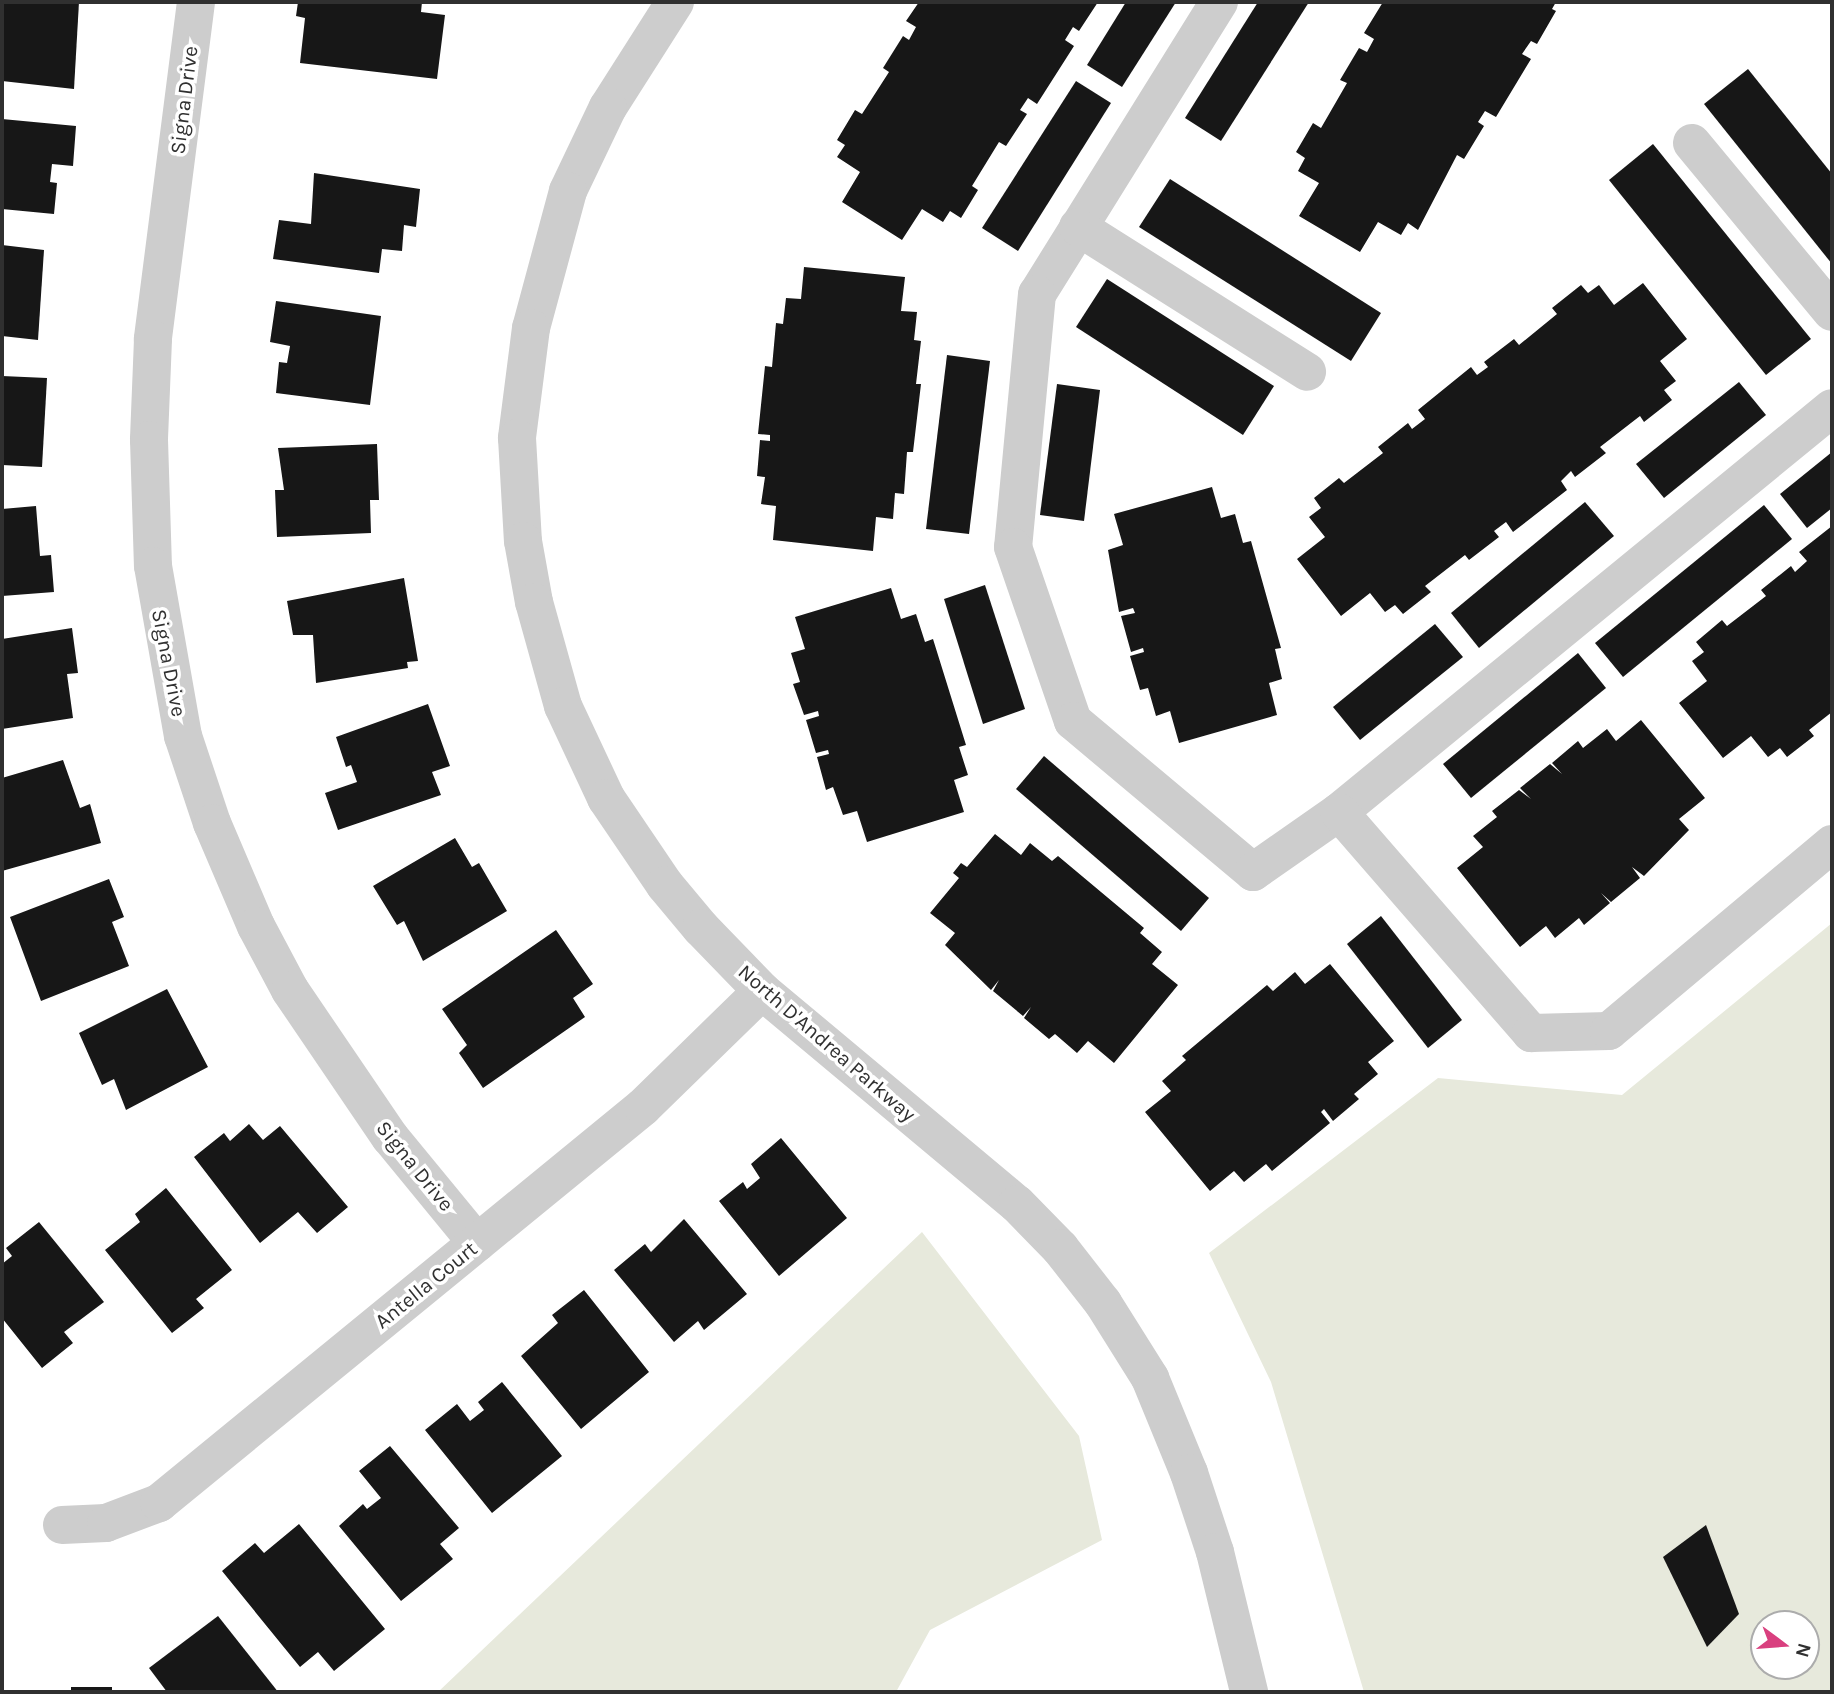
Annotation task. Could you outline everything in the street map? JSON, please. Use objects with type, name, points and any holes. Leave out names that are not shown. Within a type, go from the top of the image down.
[{"type":"street","name":"Signa Drive","points":[[196,2],[153,339],[149,440],[153,566],[183,736],[208,812],[256,926],[290,990],[390,1137],[477,1243]]},
{"type":"street","name":"North D'Andrea Parkway","points":[[676,2],[608,107],[568,191],[554,236],[523,382],[517,438],[522,528],[534,602],[563,706],[606,798],[665,885],[762,992],[1017,1204],[1060,1248],[1103,1303],[1150,1378],[1189,1472],[1215,1552],[1250,1692]]},
{"type":"street","points":[[1219,2],[1037,294],[1013,547],[1073,720],[1253,872],[1339,812],[1832,408]]},
{"type":"street","points":[[1692,143],[1832,312]]},
{"type":"street","points":[[1078,227],[1307,372]]},
{"type":"street","points":[[1339,812],[1531,1033],[1609,1031],[1832,844]]},
{"type":"street","name":"Antella Court","points":[[62,1525],[106,1524],[159,1503],[643,1107],[762,992]]},
{"type":"shaded area","points":[[1832,923],[1832,1692],[1364,1692],[1271,1382],[1209,1253],[1438,1078],[1622,1095]]},
{"type":"shaded area","points":[[922,1232],[1079,1436],[1102,1540],[930,1630],[896,1692],[438,1692]]},
{"type":"building","points":[[2,2],[79,2],[74,89],[2,81]]},
{"type":"building","points":[[298,2],[422,2],[421,12],[445,15],[437,79],[300,63],[305,18],[296,16]]},
{"type":"building","points":[[919,2],[1098,2],[1079,31],[1073,27],[1065,40],[1074,46],[1037,104],[1028,98],[1020,110],[1027,114],[1006,146],[999,142],[972,186],[978,190],[961,218],[950,211],[943,222],[922,209],[902,240],[842,202],[860,172],[837,157],[845,145],[837,140],[855,110],[862,114],[889,72],[883,68],[903,36],[909,40],[916,27],[906,21]]},
{"type":"building","points":[[1126,2],[1176,2],[1122,87],[1087,65]]},
{"type":"building","points":[[1258,2],[1309,2],[1221,141],[1185,118]]},
{"type":"building","points":[[1383,2],[1556,2],[1552,9],[1556,11],[1537,44],[1531,41],[1522,54],[1531,59],[1496,117],[1485,111],[1478,122],[1484,126],[1464,159],[1457,155],[1418,230],[1408,223],[1401,235],[1378,222],[1360,252],[1299,216],[1319,183],[1298,171],[1305,158],[1296,152],[1313,123],[1321,128],[1347,83],[1340,80],[1359,48],[1367,52],[1374,39],[1364,33]]},
{"type":"building","points":[[1748,69],[1832,174],[1832,264],[1704,104]]},
{"type":"building","points":[[1076,81],[1111,103],[1018,251],[982,228]]},
{"type":"building","points":[[2,119],[76,126],[73,166],[52,164],[50,182],[57,183],[54,214],[2,209]]},
{"type":"building","points":[[1653,144],[1811,339],[1766,375],[1609,180]]},
{"type":"building","points":[[314,173],[420,189],[416,227],[404,225],[402,251],[382,249],[379,273],[273,259],[279,220],[311,224]]},
{"type":"building","points":[[1170,179],[1381,313],[1351,361],[1139,227]]},
{"type":"building","points":[[2,245],[44,250],[38,340],[2,336]]},
{"type":"building","points":[[804,267],[905,277],[901,311],[917,312],[914,340],[921,341],[916,384],[921,384],[913,452],[907,452],[904,494],[895,493],[893,519],[876,517],[873,551],[773,540],[776,506],[761,504],[765,477],[757,476],[760,440],[770,441],[770,435],[758,434],[765,366],[772,367],[776,323],[783,324],[786,298],[801,299]]},
{"type":"building","points":[[1107,279],[1274,386],[1243,435],[1076,327]]},
{"type":"building","points":[[1643,283],[1687,339],[1660,361],[1676,381],[1664,390],[1672,400],[1644,422],[1640,416],[1600,447],[1606,453],[1575,477],[1571,471],[1561,481],[1567,490],[1513,532],[1506,522],[1494,531],[1499,537],[1469,560],[1465,555],[1425,586],[1431,592],[1403,614],[1395,605],[1385,612],[1370,593],[1341,616],[1297,559],[1325,537],[1309,517],[1321,508],[1314,498],[1339,478],[1344,483],[1383,453],[1378,447],[1408,423],[1412,429],[1425,419],[1418,410],[1471,367],[1477,375],[1488,367],[1484,362],[1514,339],[1519,345],[1557,314],[1552,308],[1581,285],[1588,293],[1599,285],[1614,305]]},
{"type":"building","points":[[276,301],[381,316],[370,405],[276,393],[279,362],[287,363],[290,346],[270,342]]},
{"type":"building","points":[[947,355],[990,361],[969,534],[926,529]]},
{"type":"building","points":[[2,376],[47,378],[42,467],[2,465]]},
{"type":"building","points":[[1739,382],[1766,415],[1664,498],[1636,464]]},
{"type":"building","points":[[1057,384],[1100,390],[1084,521],[1040,515]]},
{"type":"building","points":[[377,444],[379,500],[370,500],[371,533],[277,537],[275,490],[284,490],[278,448]]},
{"type":"building","points":[[1832,452],[1832,508],[1807,528],[1780,494]]},
{"type":"building","points":[[1212,487],[1221,518],[1235,514],[1243,543],[1251,541],[1281,648],[1275,649],[1282,679],[1269,683],[1277,715],[1179,743],[1170,711],[1156,716],[1148,688],[1140,690],[1130,656],[1144,652],[1143,648],[1131,652],[1121,616],[1135,613],[1133,608],[1119,612],[1108,550],[1123,545],[1114,514]]},
{"type":"building","points":[[1585,502],[1614,536],[1479,648],[1451,613]]},
{"type":"building","points":[[1764,505],[1792,539],[1623,677],[1595,643]]},
{"type":"building","points":[[36,506],[40,556],[51,555],[54,592],[2,596],[2,509]]},
{"type":"building","points":[[1832,526],[1832,712],[1809,730],[1814,736],[1787,757],[1780,748],[1768,757],[1751,736],[1723,758],[1679,703],[1707,681],[1692,661],[1704,652],[1696,642],[1722,620],[1727,626],[1766,596],[1761,590],[1791,566],[1795,572],[1807,561],[1799,552]]},
{"type":"building","points":[[404,578],[418,661],[407,662],[408,668],[316,683],[313,635],[293,635],[287,601]]},
{"type":"building","points":[[985,585],[1025,709],[983,724],[944,599]]},
{"type":"building","points":[[891,588],[901,619],[916,614],[925,642],[933,639],[966,745],[959,747],[968,775],[954,780],[964,812],[867,842],[857,811],[843,815],[833,787],[826,790],[817,757],[829,754],[828,750],[816,753],[806,720],[819,716],[818,711],[804,715],[793,684],[800,682],[791,653],[805,649],[795,617]]},
{"type":"building","points":[[1435,624],[1463,657],[1360,740],[1333,707]]},
{"type":"building","points":[[72,628],[78,673],[67,674],[73,718],[2,729],[2,639]]},
{"type":"building","points":[[1578,653],[1606,688],[1471,798],[1443,764]]},
{"type":"building","points":[[428,704],[450,766],[432,772],[441,795],[338,830],[325,793],[357,782],[351,765],[346,767],[336,737]]},
{"type":"building","points":[[1641,720],[1705,798],[1679,819],[1689,830],[1644,876],[1632,867],[1640,878],[1611,902],[1601,893],[1610,903],[1584,925],[1579,918],[1555,938],[1546,926],[1520,947],[1457,868],[1483,847],[1473,836],[1497,817],[1492,811],[1519,790],[1531,799],[1520,788],[1550,764],[1562,774],[1552,763],[1578,741],[1583,748],[1607,729],[1616,741]]},
{"type":"building","points":[[1044,756],[1209,898],[1181,931],[1016,789]]},
{"type":"building","points":[[63,760],[80,808],[90,804],[101,843],[2,871],[2,778]]},
{"type":"building","points":[[995,834],[1021,855],[1030,843],[1052,861],[1058,856],[1144,928],[1140,933],[1162,952],[1152,964],[1178,985],[1114,1063],[1088,1041],[1077,1053],[1055,1034],[1049,1039],[1024,1018],[1031,1007],[1023,1016],[993,991],[999,980],[991,990],[945,945],[955,933],[930,913],[959,878],[953,873],[961,863],[967,867]]},
{"type":"building","points":[[455,838],[472,867],[479,863],[507,911],[423,961],[404,921],[397,925],[373,886]]},
{"type":"building","points":[[109,879],[124,917],[112,922],[129,966],[41,1001],[10,917]]},
{"type":"building","points":[[1381,916],[1462,1020],[1428,1048],[1347,944]]},
{"type":"building","points":[[556,930],[593,984],[573,998],[585,1017],[483,1088],[459,1053],[467,1045],[442,1009]]},
{"type":"building","points":[[1330,964],[1394,1041],[1368,1062],[1378,1074],[1354,1094],[1359,1099],[1333,1121],[1324,1109],[1321,1112],[1330,1123],[1272,1171],[1266,1164],[1244,1182],[1234,1171],[1210,1191],[1145,1112],[1171,1091],[1162,1081],[1186,1060],[1182,1056],[1267,985],[1273,991],[1295,972],[1305,984]]},
{"type":"building","points":[[167,989],[208,1067],[126,1110],[114,1079],[102,1085],[79,1033]]},
{"type":"building","points":[[249,1124],[263,1140],[280,1126],[348,1207],[317,1233],[298,1212],[260,1243],[194,1157],[224,1133],[230,1141]]},
{"type":"building","points":[[781,1138],[847,1218],[779,1276],[719,1201],[743,1182],[747,1189],[760,1178],[751,1164]]},
{"type":"building","points":[[166,1188],[232,1270],[196,1299],[204,1308],[172,1333],[105,1250],[140,1222],[135,1214]]},
{"type":"building","points":[[684,1219],[747,1294],[704,1330],[698,1321],[674,1342],[614,1270],[645,1244],[651,1252]]},
{"type":"building","points":[[39,1222],[104,1302],[64,1332],[73,1343],[42,1368],[2,1318],[2,1264],[12,1256],[6,1248]]},
{"type":"building","points":[[584,1290],[649,1372],[581,1429],[521,1356],[558,1323],[552,1315]]},
{"type":"building","points":[[502,1382],[562,1456],[492,1513],[425,1430],[457,1404],[470,1421],[484,1410],[478,1402]]},
{"type":"building","points":[[390,1446],[459,1528],[440,1544],[453,1559],[401,1601],[339,1526],[363,1504],[367,1509],[381,1498],[359,1471]]},
{"type":"building","points":[[299,1524],[385,1629],[334,1671],[318,1652],[300,1667],[222,1571],[255,1543],[264,1553]]},
{"type":"building","points":[[1706,1525],[1739,1614],[1707,1647],[1663,1557]]},
{"type":"building","points":[[218,1616],[278,1692],[167,1692],[149,1668]]},
{"type":"building","points":[[71,1687],[112,1687],[112,1692],[71,1692]]}]
